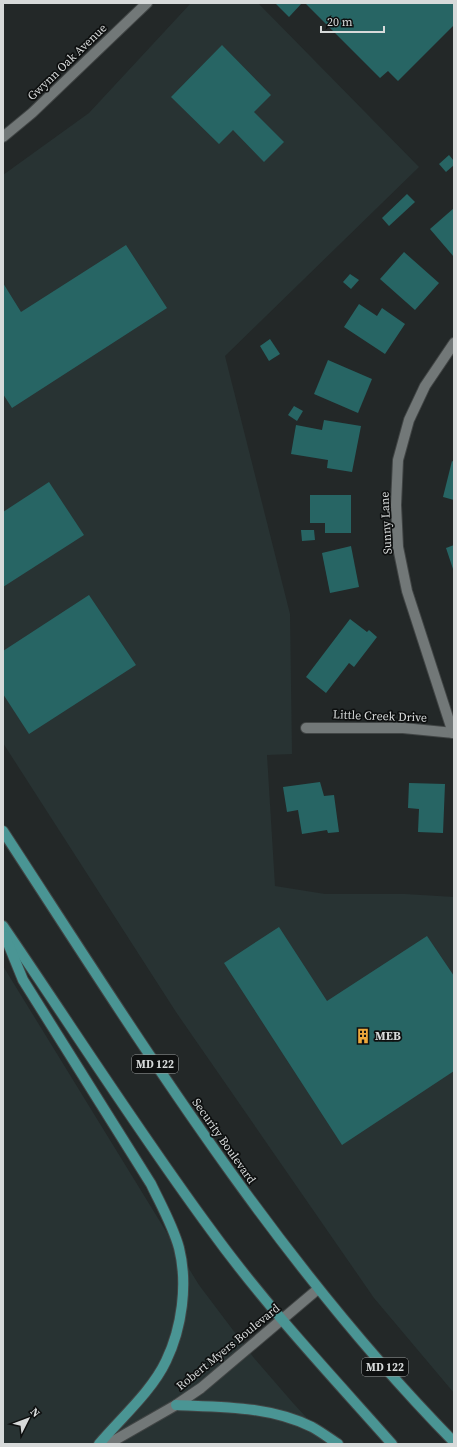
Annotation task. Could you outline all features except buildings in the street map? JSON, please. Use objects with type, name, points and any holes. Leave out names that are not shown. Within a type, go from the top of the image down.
[{"type":"main road","name":"Security Boulevard","points":[[3,831],[202,1134],[262,1217],[318,1290],[375,1357],[454,1442]]},
{"type":"main road","points":[[3,926],[211,1231],[282,1321],[392,1444]]},
{"type":"main road","points":[[3,932],[23,980],[151,1184],[179,1248],[183,1290],[180,1316],[174,1340],[165,1362],[150,1386],[99,1444]]},
{"type":"main road","points":[[176,1405],[248,1408],[283,1416],[312,1427],[338,1444]]},
{"type":"street","name":"Gwynn Oak Avenue","points":[[3,137],[32,114],[147,3]]},
{"type":"street","name":"Sunny Lane","points":[[453,733],[407,591],[398,547],[396,505],[398,460],[409,420],[425,386],[454,343]]},
{"type":"street","name":"Little Creek Drive","points":[[306,728],[403,728],[453,733]]},
{"type":"street","name":"Robert Myers Boulevard","points":[[108,1444],[176,1405],[228,1367],[318,1290]]},
{"type":"shaded area","points":[[191,3],[258,3],[419,167],[225,356],[290,614],[292,754],[267,755],[275,886],[325,894],[405,894],[454,897],[454,1393],[374,1298],[176,1012],[3,743],[3,175],[89,113]]},
{"type":"shaded area","points":[[3,966],[199,1285],[254,1358],[331,1444],[3,1444]]},
{"type":"place","name":"MEB","points":[[363,1036]]}]
